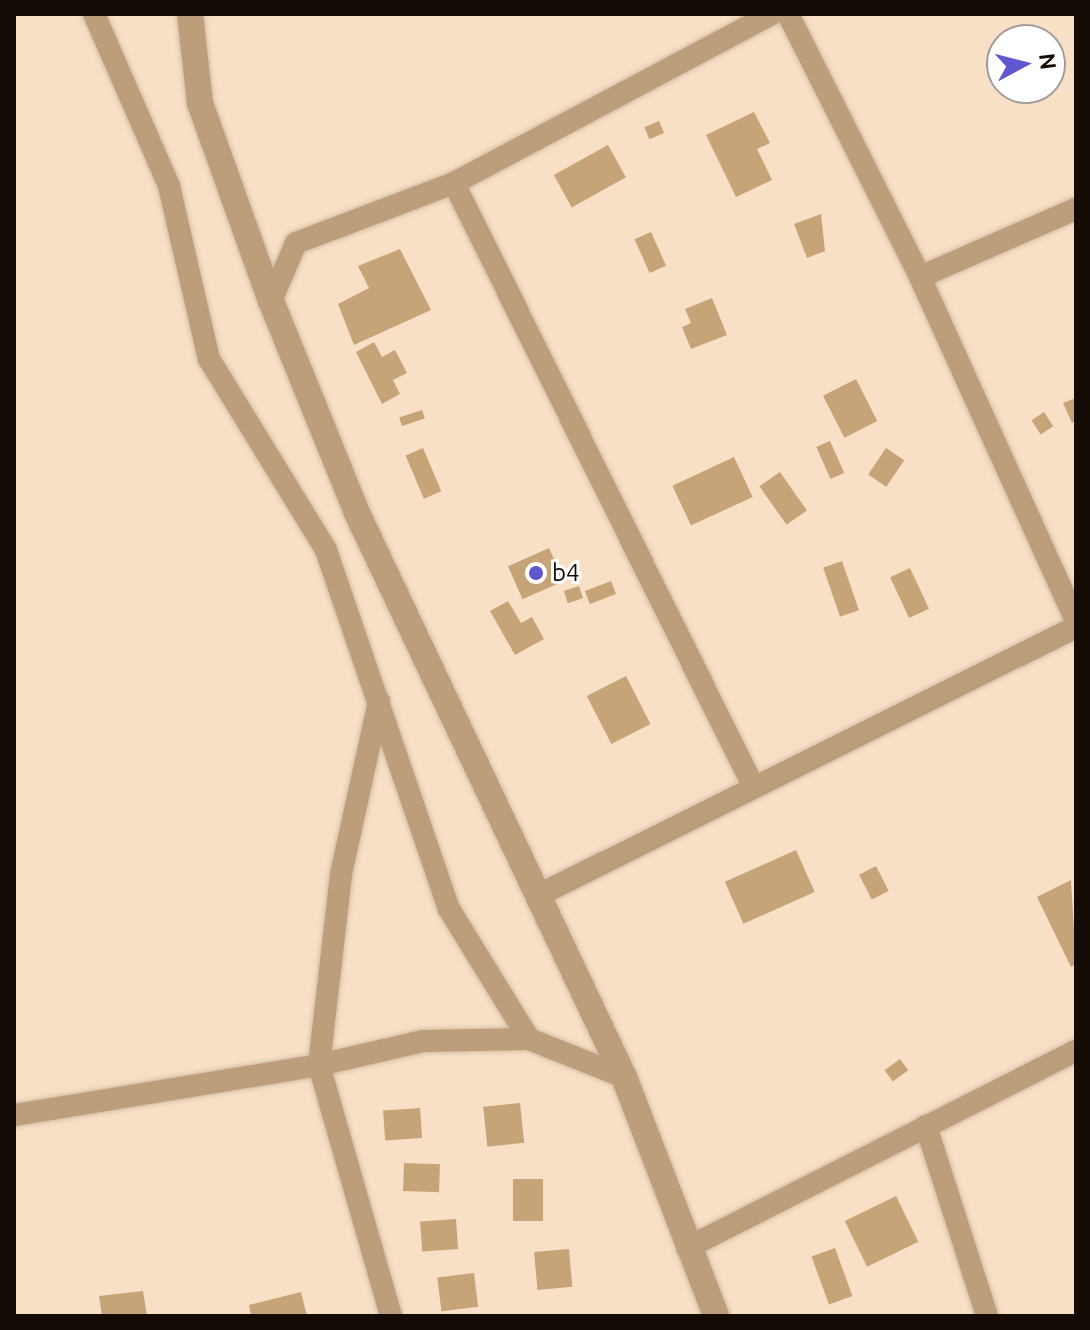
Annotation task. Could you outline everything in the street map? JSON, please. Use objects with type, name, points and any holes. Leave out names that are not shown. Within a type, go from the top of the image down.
[{"type":"street","points":[[94,14],[169,186],[209,359],[326,550],[380,699],[449,909],[529,1039]]},
{"type":"street","points":[[190,14],[200,103],[271,301],[357,513],[624,1077],[687,1248],[716,1316]]},
{"type":"street","points":[[271,301],[296,243],[454,183],[772,14]]},
{"type":"street","points":[[539,895],[1076,624],[920,277],[788,14]]},
{"type":"street","points":[[454,183],[754,788]]},
{"type":"street","points":[[920,277],[1076,209]]},
{"type":"street","points":[[380,699],[341,874],[319,1065],[391,1316]]},
{"type":"street","points":[[14,1115],[319,1065],[423,1041],[529,1039],[624,1077]]},
{"type":"street","points":[[687,1248],[1076,1051]]},
{"type":"street","points":[[926,1126],[987,1316]]},
{"type":"building","points":[[754,112],[770,143],[757,149],[772,180],[736,197],[706,135]]},
{"type":"building","points":[[659,121],[664,133],[649,139],[644,127]]},
{"type":"building","points":[[608,145],[626,177],[572,207],[554,175]]},
{"type":"building","points":[[821,214],[825,251],[807,258],[794,224]]},
{"type":"building","points":[[651,232],[666,266],[650,273],[635,239]]},
{"type":"building","points":[[400,249],[431,310],[354,345],[338,304],[369,288],[358,266]]},
{"type":"building","points":[[712,298],[727,335],[691,349],[682,327],[691,323],[685,309]]},
{"type":"building","points":[[374,342],[382,357],[395,350],[407,373],[393,380],[400,394],[382,404],[356,352]]},
{"type":"building","points":[[856,379],[877,421],[844,438],[823,396]]},
{"type":"building","points":[[1076,398],[1076,421],[1072,423],[1063,403]]},
{"type":"building","points":[[422,410],[425,419],[402,426],[399,417]]},
{"type":"building","points":[[1044,412],[1053,426],[1041,434],[1031,420]]},
{"type":"building","points":[[830,441],[844,473],[831,479],[816,447]]},
{"type":"building","points":[[423,448],[441,491],[424,499],[406,455]]},
{"type":"building","points":[[886,448],[904,460],[886,487],[868,475]]},
{"type":"building","points":[[734,457],[753,497],[691,526],[672,486]]},
{"type":"building","points":[[780,472],[807,511],[786,525],[760,486]]},
{"type":"building","name":"b4","points":[[549,548],[564,581],[523,599],[508,566]]},
{"type":"building","points":[[842,561],[859,610],[840,617],[823,568]]},
{"type":"building","points":[[910,568],[929,609],[909,618],[890,577]]},
{"type":"building","points":[[611,581],[616,594],[590,604],[585,591]]},
{"type":"building","points":[[579,586],[583,598],[568,603],[564,591]]},
{"type":"building","points":[[508,601],[521,623],[532,617],[544,639],[515,655],[490,611]]},
{"type":"building","points":[[626,676],[651,724],[611,744],[587,696]]},
{"type":"building","points":[[796,850],[815,892],[743,924],[725,882]]},
{"type":"building","points":[[876,866],[889,891],[872,900],[859,875]]},
{"type":"building","points":[[1071,880],[1076,964],[1071,967],[1037,897]]},
{"type":"building","points":[[900,1059],[908,1070],[893,1081],[885,1070]]},
{"type":"building","points":[[520,1103],[524,1143],[487,1147],[483,1107]]},
{"type":"building","points":[[420,1108],[422,1138],[385,1141],[383,1111]]},
{"type":"building","points":[[404,1163],[440,1164],[439,1192],[403,1191]]},
{"type":"building","points":[[513,1179],[543,1179],[543,1221],[513,1221]]},
{"type":"building","points":[[896,1196],[918,1242],[867,1267],[845,1221]]},
{"type":"building","points":[[456,1219],[458,1249],[422,1251],[420,1222]]},
{"type":"building","points":[[835,1248],[852,1296],[829,1304],[812,1257]]},
{"type":"building","points":[[569,1249],[572,1287],[537,1290],[534,1252]]},
{"type":"building","points":[[474,1273],[478,1307],[441,1311],[437,1278]]},
{"type":"building","points":[[143,1291],[147,1316],[102,1316],[99,1296]]},
{"type":"building","points":[[301,1292],[307,1316],[251,1316],[249,1305]]},
{"type":"place","name":"b4","points":[[536,573]]}]
